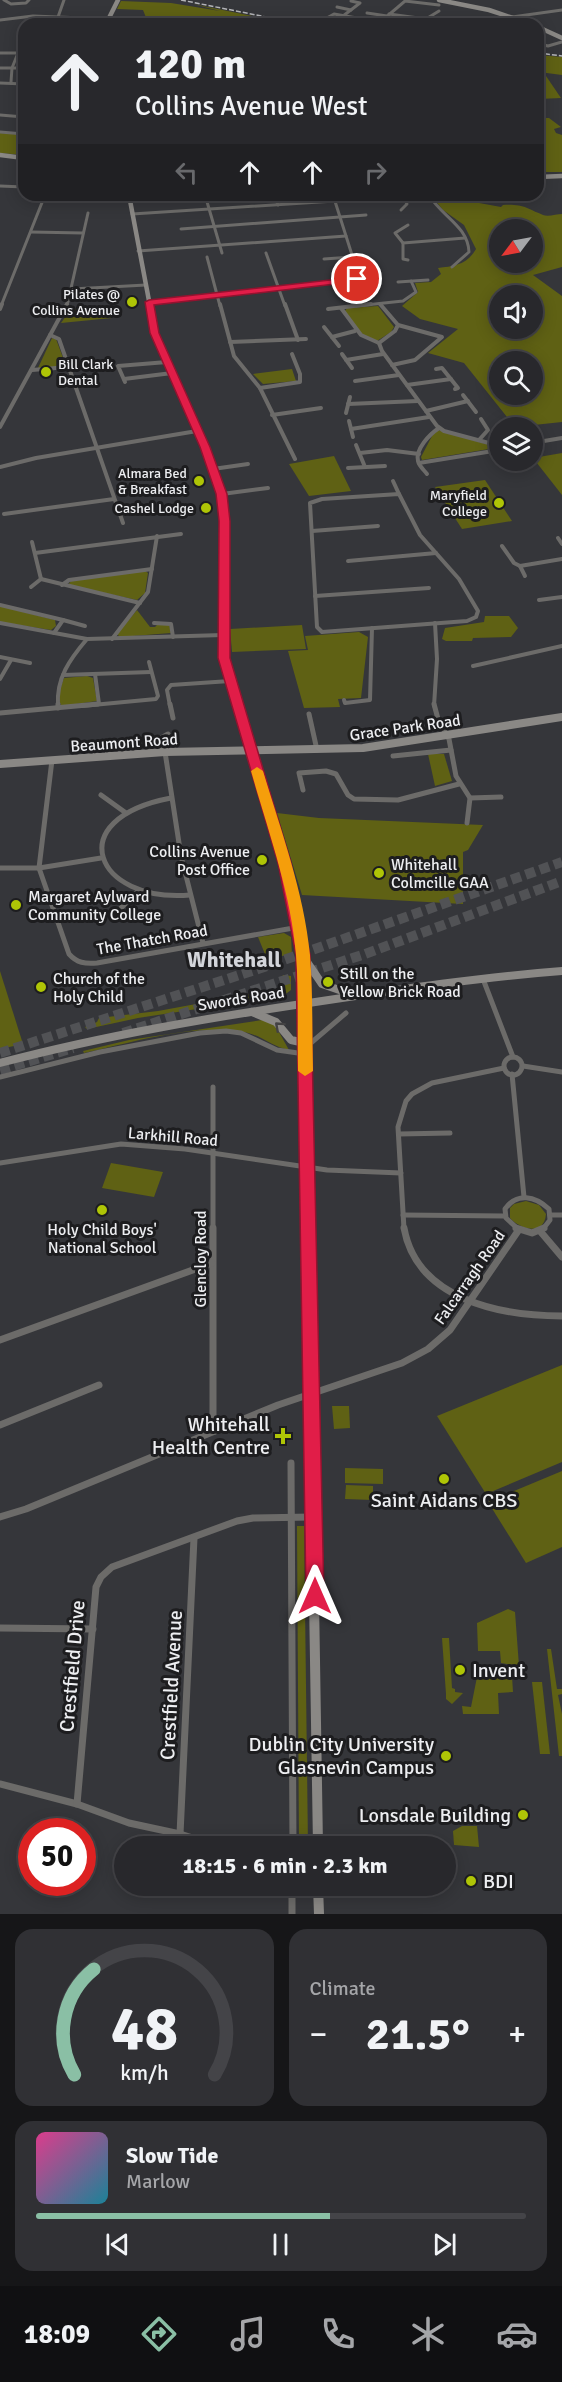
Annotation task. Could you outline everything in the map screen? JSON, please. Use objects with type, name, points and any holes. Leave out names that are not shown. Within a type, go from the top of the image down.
[{"type":"main road","points":[[109,18],[118,0]]},
{"type":"main road","points":[[439,3],[448,1],[512,17]]},
{"type":"main road","points":[[544,30],[562,40]]},
{"type":"main road","points":[[0,155],[18,157]]},
{"type":"main road","points":[[544,175],[562,175]]},
{"type":"main road","points":[[130,201],[155,333],[222,494],[225,521],[224,658],[284,863],[303,955],[318,1836]]},
{"type":"main road","name":"Grace Park Road","points":[[251,750],[317,750],[381,746],[562,717]]},
{"type":"main road","name":"Beaumont Road","points":[[0,765],[163,752],[251,750]]},
{"type":"main road","points":[[303,955],[314,978],[322,987],[358,996]]},
{"type":"main road","name":"Swords Road","points":[[0,1063],[124,1034],[249,1011],[483,979],[562,971]]},
{"type":"main road","points":[[249,1011],[269,1018],[283,1029],[291,1040],[306,1043]]},
{"type":"main road","points":[[318,1896],[319,1914]]},
{"type":"street","points":[[4,0],[14,5],[26,3],[29,0]]},
{"type":"street","points":[[58,17],[64,0]]},
{"type":"street","points":[[343,16],[360,3],[351,1]]},
{"type":"street","points":[[385,18],[405,1],[439,3]]},
{"type":"street","points":[[337,7],[351,10]]},
{"type":"street","points":[[512,17],[562,10]]},
{"type":"street","points":[[429,18],[439,11]]},
{"type":"street","points":[[367,13],[411,18]]},
{"type":"street","points":[[326,18],[332,14],[353,18]]},
{"type":"street","points":[[0,20],[33,16],[71,18]]},
{"type":"street","points":[[544,45],[548,46],[562,40]]},
{"type":"street","points":[[0,53],[18,53],[12,68],[11,82]]},
{"type":"street","points":[[0,68],[18,68]]},
{"type":"street","points":[[0,83],[18,83]]},
{"type":"street","points":[[0,115],[18,116]]},
{"type":"street","points":[[0,132],[18,134]]},
{"type":"street","points":[[0,186],[18,187]]},
{"type":"street","points":[[0,309],[43,201]]},
{"type":"street","points":[[207,201],[222,252]]},
{"type":"street","points":[[276,201],[278,205]]},
{"type":"street","points":[[132,214],[335,201],[359,277],[281,289],[149,302]]},
{"type":"street","points":[[401,210],[407,204],[405,201]]},
{"type":"street","points":[[433,201],[437,208],[460,228],[470,247],[469,252],[452,267]]},
{"type":"street","points":[[0,427],[66,309],[88,213]]},
{"type":"street","points":[[181,229],[366,215]]},
{"type":"street","points":[[408,225],[395,233],[403,243],[403,259],[408,260]]},
{"type":"street","points":[[31,232],[83,233]]},
{"type":"street","points":[[138,251],[346,236]]},
{"type":"street","points":[[403,243],[465,238]]},
{"type":"street","points":[[266,253],[298,340]]},
{"type":"street","points":[[207,257],[235,357],[260,388],[295,459]]},
{"type":"street","points":[[324,259],[352,257]]},
{"type":"street","points":[[398,282],[428,279]]},
{"type":"street","points":[[328,309],[405,301],[416,292],[411,281]]},
{"type":"street","points":[[72,289],[146,285]]},
{"type":"street","points":[[380,304],[398,325],[442,337],[415,360],[392,365]]},
{"type":"street","points":[[341,308],[355,331],[368,340],[379,343]]},
{"type":"street","points":[[379,343],[395,331],[398,325]]},
{"type":"street","points":[[324,327],[339,346]]},
{"type":"street","points":[[332,337],[355,331]]},
{"type":"street","points":[[50,335],[59,339],[123,523]]},
{"type":"street","points":[[230,342],[306,339]]},
{"type":"street","points":[[379,343],[383,354],[439,428],[489,443]]},
{"type":"street","points":[[260,388],[300,382],[300,374],[292,354]]},
{"type":"street","points":[[342,354],[352,368]]},
{"type":"street","points":[[346,360],[383,354]]},
{"type":"street","points":[[167,362],[117,367],[124,381],[172,373]]},
{"type":"street","points":[[32,370],[68,367]]},
{"type":"street","points":[[436,369],[442,368],[458,388],[455,389]]},
{"type":"street","points":[[354,390],[355,380],[399,375]]},
{"type":"street","points":[[407,385],[451,379]]},
{"type":"street","points":[[463,395],[476,412]]},
{"type":"street","points":[[346,413],[350,398]]},
{"type":"street","points":[[348,404],[418,401]]},
{"type":"street","points":[[426,411],[468,401]]},
{"type":"street","points":[[272,415],[321,408]]},
{"type":"street","points":[[351,429],[429,417]]},
{"type":"street","points":[[349,421],[353,437]]},
{"type":"street","points":[[479,440],[488,430],[481,421]]},
{"type":"street","points":[[427,474],[419,463],[419,454],[432,431],[439,428]]},
{"type":"street","points":[[0,467],[98,447],[197,431]]},
{"type":"street","points":[[543,441],[562,438]]},
{"type":"street","points":[[356,445],[365,466]]},
{"type":"street","points":[[360,453],[387,450],[419,454]]},
{"type":"street","points":[[419,463],[489,452]]},
{"type":"street","points":[[213,469],[248,464]]},
{"type":"street","points":[[348,468],[385,466]]},
{"type":"street","points":[[393,480],[419,534],[462,580],[478,612],[476,617],[467,621],[322,632],[317,627],[310,503],[399,494]]},
{"type":"street","points":[[222,494],[268,488]]},
{"type":"street","points":[[4,514],[114,499]]},
{"type":"street","points":[[312,531],[378,526]]},
{"type":"street","points":[[35,553],[181,534]]},
{"type":"street","points":[[112,639],[148,592],[157,536]]},
{"type":"street","points":[[558,538],[562,544]]},
{"type":"street","points":[[32,542],[41,579]]},
{"type":"street","points":[[502,546],[514,563],[520,566],[562,559]]},
{"type":"street","points":[[348,561],[435,553]]},
{"type":"street","points":[[520,566],[525,576]]},
{"type":"street","points":[[62,585],[69,580],[152,569]]},
{"type":"street","points":[[41,579],[140,603]]},
{"type":"street","points":[[31,587],[41,579]]},
{"type":"street","points":[[315,596],[429,588]]},
{"type":"street","points":[[539,600],[562,597]]},
{"type":"street","points":[[0,605],[85,626]]},
{"type":"street","points":[[54,633],[63,620]]},
{"type":"street","points":[[154,623],[171,624],[173,637]]},
{"type":"street","points":[[435,623],[437,659],[434,705],[438,719],[448,735],[459,784],[470,798],[467,823]]},
{"type":"street","points":[[0,624],[87,639],[223,635]]},
{"type":"street","points":[[344,700],[345,704],[370,700],[372,628]]},
{"type":"street","points":[[58,708],[56,698],[64,668],[87,639]]},
{"type":"street","points":[[473,666],[562,646]]},
{"type":"street","points":[[0,657],[30,663]]},
{"type":"street","points":[[0,678],[11,660]]},
{"type":"street","points":[[0,713],[156,699],[158,696],[149,662]]},
{"type":"street","points":[[63,675],[151,672]]},
{"type":"street","points":[[95,674],[99,704]]},
{"type":"street","points":[[173,718],[167,690],[171,685],[230,681]]},
{"type":"street","points":[[309,714],[312,728],[316,733],[317,750]]},
{"type":"street","points":[[168,734],[161,738],[163,752],[181,856],[203,943]]},
{"type":"street","points":[[393,756],[451,750]]},
{"type":"street","name":"The Thatch Road","points":[[52,760],[39,868],[69,954],[78,963],[97,963],[299,927]]},
{"type":"street","points":[[303,790],[299,773],[332,772],[348,795],[354,799],[398,800],[459,784]]},
{"type":"street","points":[[100,795],[126,813]]},
{"type":"street","points":[[470,798],[501,797]]},
{"type":"street","points":[[171,798],[144,804],[126,813],[108,830],[102,841],[101,858],[108,870],[139,890],[163,896],[190,896]]},
{"type":"street","points":[[0,868],[39,868],[101,858]]},
{"type":"street","points":[[116,913],[139,890]]},
{"type":"street","points":[[483,979],[513,1058]]},
{"type":"street","points":[[306,1043],[312,1042],[346,1013]]},
{"type":"street","name":"Swords Road","points":[[0,1077],[100,1052],[200,1033],[226,1031],[241,1034],[277,1050],[305,1054]]},
{"type":"street","points":[[504,1068],[506,1061],[513,1058],[520,1059],[524,1066]]},
{"type":"street","points":[[512,1074],[524,1066],[562,1072]]},
{"type":"street","points":[[504,1068],[506,1072],[512,1074]]},
{"type":"street","points":[[504,1068],[424,1086],[410,1096],[400,1112],[403,1215],[407,1241],[422,1266],[448,1291],[470,1303],[502,1313],[562,1316]]},
{"type":"street","points":[[512,1074],[524,1197]]},
{"type":"street","name":"Glencloy Road","points":[[213,1087],[212,1263],[213,1426],[215,1431]]},
{"type":"street","points":[[399,1134],[450,1133]]},
{"type":"street","name":"Larkhill Road","points":[[0,1163],[121,1144],[152,1145],[214,1153],[307,1168],[401,1173]]},
{"type":"street","points":[[524,1197],[539,1200],[549,1209],[548,1224],[540,1231],[525,1233],[511,1227],[504,1216],[511,1201],[524,1197]]},
{"type":"street","points":[[403,1215],[504,1216]]},
{"type":"street","points":[[550,1215],[562,1215]]},
{"type":"street","name":"Falcarragh Road","points":[[310,1394],[368,1377],[428,1349],[450,1330],[518,1230]]},
{"type":"street","points":[[540,1231],[562,1257]]},
{"type":"street","points":[[0,1340],[212,1263]]},
{"type":"street","points":[[0,1425],[99,1385]]},
{"type":"street","points":[[0,1517],[26,1509],[310,1394]]},
{"type":"street","points":[[291,1463],[293,1836]]},
{"type":"street","name":"Crestfield Drive","points":[[76,1804],[96,1587],[101,1577],[112,1567],[253,1518],[314,1517]]},
{"type":"street","name":"Crestfield Avenue","points":[[180,1834],[194,1538]]},
{"type":"street","points":[[0,1628],[93,1629]]},
{"type":"street","points":[[0,1785],[76,1804],[129,1823],[186,1836]]},
{"type":"street","points":[[292,1896],[292,1914]]},
{"type":"shaded area","points":[[121,1],[171,3],[220,11],[193,4],[262,18],[146,18],[143,10],[117,9]]},
{"type":"shaded area","points":[[544,56],[562,57],[562,75],[544,73]]},
{"type":"shaded area","points":[[544,76],[546,76],[561,98],[544,99]]},
{"type":"shaded area","points":[[544,118],[549,118],[561,127],[554,129],[556,133],[562,135],[562,172],[544,172]]},
{"type":"shaded area","points":[[0,133],[18,134],[18,154],[0,153]]},
{"type":"shaded area","points":[[436,201],[468,201],[501,207],[503,205],[521,206],[545,216],[562,214],[562,267],[543,272],[543,219],[489,219],[489,273],[540,273],[533,275],[562,296],[562,422],[543,424],[543,417],[507,417],[497,405],[543,405],[543,351],[489,351],[489,394],[464,363],[428,353],[458,329],[420,319],[402,306],[418,292],[415,283],[431,282],[441,274],[438,268],[464,262],[476,249],[464,225],[443,210]]},
{"type":"shaded area","points":[[378,306],[394,327],[391,332],[377,341],[360,333],[345,311],[347,308]]},
{"type":"shaded area","points":[[71,309],[107,309],[112,318],[61,323]]},
{"type":"shaded area","points":[[52,338],[56,339],[65,363],[60,367],[38,368]]},
{"type":"shaded area","points":[[292,369],[296,381],[263,384],[253,374]]},
{"type":"shaded area","points":[[438,430],[489,445],[489,449],[422,460],[421,457],[432,436]]},
{"type":"shaded area","points":[[562,453],[562,495],[543,471],[543,456]]},
{"type":"shaded area","points":[[334,456],[351,491],[309,496],[289,464]]},
{"type":"shaded area","points":[[485,480],[512,521],[462,529],[435,487]]},
{"type":"shaded area","points":[[145,571],[148,573],[145,593],[137,600],[68,585],[71,581]]},
{"type":"shaded area","points":[[0,606],[55,620],[56,626],[51,630],[0,622]]},
{"type":"shaded area","points":[[137,610],[150,627],[155,627],[159,623],[169,624],[171,633],[120,637],[117,634]]},
{"type":"shaded area","points":[[485,616],[509,616],[518,628],[511,637],[473,638],[472,641],[442,639],[445,628],[484,622]]},
{"type":"shaded area","points":[[302,625],[306,649],[232,652],[230,629]]},
{"type":"shaded area","points":[[359,632],[368,637],[361,698],[338,699],[340,707],[304,708],[288,651],[308,650],[305,636]]},
{"type":"shaded area","points":[[87,676],[93,678],[97,701],[62,706],[59,696],[64,678]]},
{"type":"shaded area","points":[[428,754],[444,754],[452,781],[435,786]]},
{"type":"shaded area","name":"Whitehall Colmcille GAA","points":[[277,813],[319,818],[483,825],[468,850],[463,852],[463,904],[302,895]]},
{"type":"shaded area","points":[[284,933],[291,937],[292,954],[267,959],[258,937]]},
{"type":"shaded area","points":[[0,971],[23,1044],[0,1049]]},
{"type":"shaded area","points":[[283,975],[291,976],[291,990],[283,996],[138,1018],[87,1029],[85,1027],[97,1022],[99,1018],[158,1011],[278,989]]},
{"type":"shaded area","points":[[262,1020],[275,1025],[289,1050],[249,1033],[203,1030],[143,1039],[84,1053],[83,1051],[129,1040]]},
{"type":"shaded area","points":[[111,1163],[163,1172],[154,1197],[102,1188]]},
{"type":"shaded area","points":[[526,1201],[539,1205],[546,1214],[541,1226],[525,1228],[510,1218],[510,1208],[514,1204]]},
{"type":"shaded area","points":[[562,1365],[562,1462],[486,1494],[437,1416]]},
{"type":"shaded area","points":[[332,1406],[349,1406],[350,1428],[334,1429]]},
{"type":"shaded area","points":[[345,1468],[383,1469],[383,1484],[345,1483]]},
{"type":"shaded area","points":[[562,1471],[562,1547],[526,1563],[488,1502]]},
{"type":"shaded area","points":[[346,1485],[373,1486],[373,1500],[345,1499]]},
{"type":"shaded area","points":[[297,1526],[304,1526],[308,1836],[299,1836]]},
{"type":"shaded area","points":[[508,1609],[515,1612],[519,1666],[501,1663],[500,1651],[478,1651],[477,1623]]},
{"type":"shaded area","points":[[442,1638],[449,1638],[452,1688],[455,1692],[463,1693],[452,1704],[446,1699]]},
{"type":"shaded area","points":[[547,1649],[551,1649],[557,1689],[562,1689],[562,1694],[558,1695],[562,1714],[562,1756],[559,1756]]},
{"type":"shaded area","points":[[483,1673],[512,1676],[513,1692],[498,1693],[499,1714],[463,1714],[462,1706],[471,1707],[477,1677]]},
{"type":"shaded area","points":[[532,1682],[542,1682],[550,1754],[540,1754]]},
{"type":"shaded area","points":[[462,1826],[477,1826],[479,1847],[456,1845],[456,1836],[453,1836],[453,1831]]},
{"type":"tunnel","points":[[0,1053],[261,968],[562,862]]},
{"type":"tunnel","points":[[123,1033],[365,954],[562,881]]},
{"type":"tunnel","points":[[0,1070],[73,1048]]},
{"type":"railway","points":[[181,0],[271,18]]},
{"type":"railway","points":[[544,54],[562,56]]},
{"type":"slow traffic","points":[[257,771],[284,863],[299,927],[305,1003],[305,1071]]},
{"type":"place","name":"Pilates @ Collins Avenue","points":[[132,302]]},
{"type":"place","name":"Bill Clark Dental","points":[[46,372]]},
{"type":"place","name":"Almara Bed & Breakfast","points":[[199,481]]},
{"type":"place","name":"Maryfield College","points":[[499,503]]},
{"type":"place","name":"Cashel Lodge","points":[[206,508]]},
{"type":"place","name":"Collins Avenue Post Office","points":[[262,860]]},
{"type":"place","name":"Whitehall Colmcille GAA","points":[[379,873]]},
{"type":"place","name":"Margaret Aylward Community College","points":[[16,905]]},
{"type":"place","name":"Still on the Yellow Brick Road","points":[[328,982]]},
{"type":"place","name":"Church of the Holy Child","points":[[41,987]]},
{"type":"place","name":"Holy Child Boys' National School","points":[[102,1210]]},
{"type":"place","name":"Whitehall Health Centre","points":[[283,1436]]},
{"type":"place","name":"Saint Aidans CBS","points":[[444,1479]]},
{"type":"place","name":"Invent","points":[[460,1670]]},
{"type":"place","name":"Dublin City University Glasnevin Campus","points":[[446,1756]]},
{"type":"place","name":"Lonsdale Building","points":[[523,1815]]},
{"type":"place","name":"BDI","points":[[471,1881]]},
{"type":"district","name":"Whitehall","points":[[234,959]]},
{"type":"route","points":[[315,1596],[303,955],[284,863],[224,658],[225,521],[222,494],[205,447],[155,333],[149,302],[357,279]]}]
